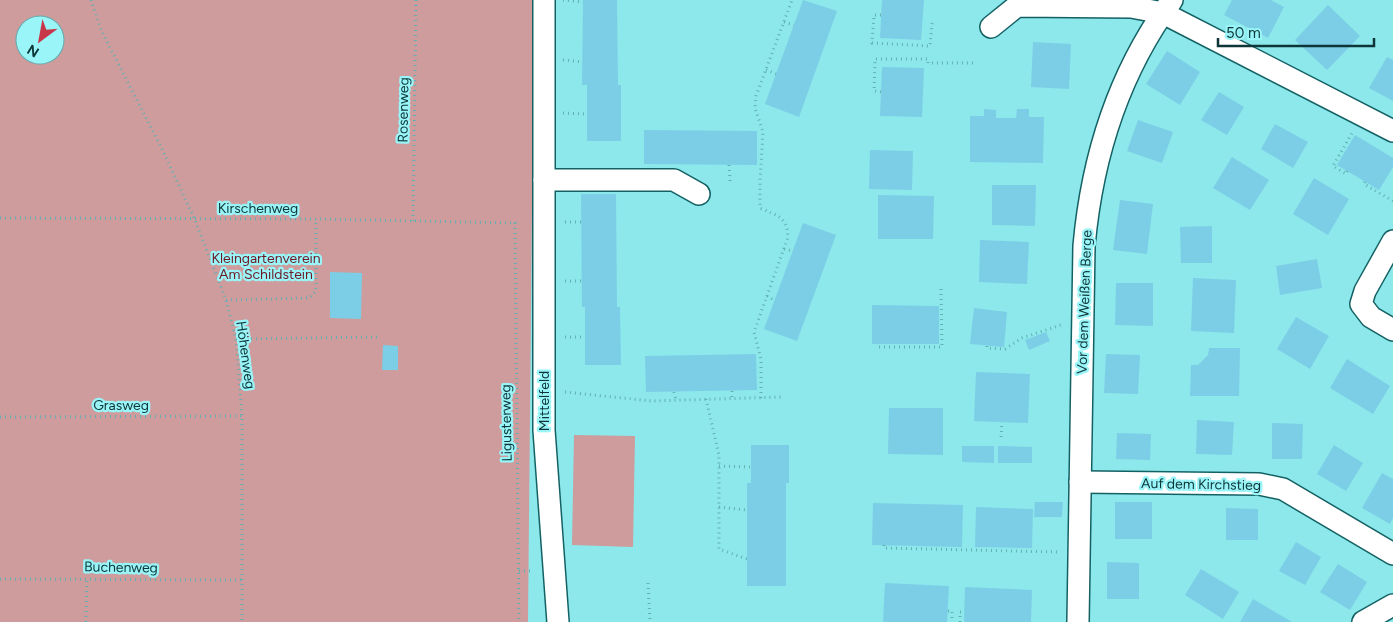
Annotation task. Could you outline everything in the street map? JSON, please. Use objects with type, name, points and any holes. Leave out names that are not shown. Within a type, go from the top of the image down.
[{"type":"street","name":"Mittelfeld","points":[[544,0],[544,430],[558,622]]},
{"type":"street","points":[[991,27],[1018,6],[1168,6],[1393,131]]},
{"type":"street","name":"Vor dem Weißen Berge","points":[[1078,622],[1084,246],[1087,208],[1100,150],[1120,93],[1138,53],[1168,6]]},
{"type":"street","points":[[544,180],[674,180],[699,194]]},
{"type":"street","points":[[1393,241],[1365,291],[1361,304],[1371,317],[1393,330]]},
{"type":"street","name":"Auf dem Kirchstieg","points":[[1080,482],[1267,485],[1282,489],[1393,554]]},
{"type":"street","points":[[1363,622],[1393,605]]},
{"type":"path","name":"Höhenweg","points":[[91,0],[102,32],[162,149],[195,220],[226,300],[236,339],[242,416],[242,622]]},
{"type":"path","name":"Rosenweg","points":[[413,221],[416,0]]},
{"type":"path","points":[[563,0],[583,2]]},
{"type":"path","points":[[761,398],[761,359],[754,332],[788,237],[787,225],[783,219],[760,208],[763,132],[755,108],[756,96],[792,0]]},
{"type":"path","points":[[881,15],[874,15],[872,43],[930,46],[932,23]]},
{"type":"path","points":[[784,22],[794,25]]},
{"type":"path","points":[[881,92],[874,91],[875,59],[928,59],[928,63],[976,63]]},
{"type":"path","points":[[766,70],[776,74]]},
{"type":"path","points":[[1347,171],[1346,174],[1333,166],[1363,115]]},
{"type":"path","points":[[729,165],[730,181]]},
{"type":"path","points":[[1365,182],[1364,184],[1393,201]]},
{"type":"path","name":"Kirschenweg","points":[[0,218],[515,223]]},
{"type":"path","points":[[226,300],[309,298],[316,291],[316,220]]},
{"type":"path","name":"Ligusterweg","points":[[515,223],[519,622]]},
{"type":"path","points":[[784,249],[792,251]]},
{"type":"path","points":[[879,347],[942,347],[941,288]]},
{"type":"path","points":[[767,296],[774,300]]},
{"type":"path","points":[[987,346],[987,348],[1005,349],[1022,338],[1063,324],[1083,324]]},
{"type":"path","points":[[236,339],[380,337]]},
{"type":"path","points":[[544,390],[651,400],[782,397]]},
{"type":"path","points":[[732,391],[732,398]]},
{"type":"path","points":[[674,392],[676,400]]},
{"type":"path","points":[[706,399],[719,455],[719,549],[747,559]]},
{"type":"path","name":"Grasweg","points":[[0,417],[242,416]]},
{"type":"path","points":[[1001,437],[1002,422]]},
{"type":"path","points":[[719,466],[751,466]]},
{"type":"path","points":[[719,507],[747,510]]},
{"type":"path","points":[[884,545],[884,548],[1010,549],[1079,552]]},
{"type":"path","points":[[519,571],[537,571]]},
{"type":"path","name":"Buchenweg","points":[[0,578],[243,580]]},
{"type":"path","points":[[86,622],[87,578]]},
{"type":"path","points":[[648,584],[650,622]]},
{"type":"path","points":[[948,611],[952,611],[952,622]]},
{"type":"path","points":[[960,622],[960,612],[964,612]]},
{"type":"green space","name":"Kleingartenverein Am Schildstein","points":[[0,0],[534,0],[528,622],[0,622]]},
{"type":"green space","points":[[574,435],[635,436],[633,547],[572,545]]},
{"type":"building","points":[[583,0],[617,0],[618,85],[621,85],[621,141],[587,141],[587,85],[582,85]]},
{"type":"building","points":[[803,0],[837,11],[799,117],[765,104]]},
{"type":"building","points":[[882,0],[924,0],[921,40],[880,38]]},
{"type":"building","points":[[1232,0],[1271,0],[1284,7],[1268,38],[1224,15]]},
{"type":"building","points":[[1328,5],[1360,36],[1327,70],[1295,40]]},
{"type":"building","points":[[1033,42],[1071,44],[1069,89],[1031,87]]},
{"type":"building","points":[[1167,51],[1200,72],[1180,105],[1146,84]]},
{"type":"building","points":[[1387,57],[1393,60],[1393,101],[1369,88]]},
{"type":"building","points":[[882,67],[924,68],[922,117],[880,116]]},
{"type":"building","points":[[1219,92],[1244,107],[1227,135],[1201,120]]},
{"type":"building","points":[[984,109],[996,110],[996,118],[1016,118],[1017,109],[1029,109],[1029,117],[1044,117],[1043,163],[970,162],[970,116],[984,116]]},
{"type":"building","points":[[1138,120],[1173,132],[1162,163],[1127,151]]},
{"type":"building","points":[[1275,124],[1308,142],[1293,168],[1261,149]]},
{"type":"building","points":[[644,130],[757,131],[757,165],[644,164]]},
{"type":"building","points":[[1355,135],[1393,158],[1393,167],[1379,190],[1337,165]]},
{"type":"building","points":[[870,150],[913,151],[912,190],[869,189]]},
{"type":"building","points":[[1232,157],[1269,180],[1250,210],[1213,188]]},
{"type":"building","points":[[1314,178],[1349,199],[1328,235],[1293,214]]},
{"type":"building","points":[[992,185],[1036,185],[1035,226],[992,225]]},
{"type":"building","points":[[581,194],[616,194],[617,307],[620,307],[621,365],[585,365],[585,307],[582,307]]},
{"type":"building","points":[[878,195],[934,196],[933,239],[878,239]]},
{"type":"building","points":[[1120,200],[1153,204],[1147,254],[1113,250]]},
{"type":"building","points":[[803,223],[836,235],[797,341],[764,329]]},
{"type":"building","points":[[1212,226],[1212,263],[1181,263],[1180,227]]},
{"type":"building","points":[[980,240],[1029,242],[1027,284],[979,282]]},
{"type":"building","points":[[1317,259],[1322,288],[1280,295],[1276,266]]},
{"type":"building","points":[[330,272],[362,273],[361,319],[330,318]]},
{"type":"building","points":[[1193,278],[1236,280],[1234,333],[1191,331]]},
{"type":"building","points":[[1116,283],[1153,283],[1153,326],[1115,325]]},
{"type":"building","points":[[872,305],[939,306],[939,344],[872,344]]},
{"type":"building","points":[[974,308],[1007,312],[1004,347],[970,344]]},
{"type":"building","points":[[1296,317],[1329,336],[1310,369],[1277,349]]},
{"type":"building","points":[[1046,332],[1050,341],[1029,350],[1025,340]]},
{"type":"building","points":[[383,345],[398,346],[398,370],[382,370]]},
{"type":"building","points":[[1209,348],[1240,348],[1239,396],[1190,396],[1191,365],[1198,365],[1208,355]]},
{"type":"building","points":[[756,354],[757,390],[646,392],[645,356]]},
{"type":"building","points":[[1106,354],[1140,355],[1138,394],[1104,393]]},
{"type":"building","points":[[1347,359],[1390,386],[1373,414],[1330,388]]},
{"type":"building","points":[[976,372],[1030,374],[1028,423],[974,421]]},
{"type":"building","points":[[889,408],[943,408],[943,455],[888,454]]},
{"type":"building","points":[[1197,420],[1234,422],[1232,455],[1196,454]]},
{"type":"building","points":[[1272,423],[1303,424],[1302,459],[1272,459]]},
{"type":"building","points":[[1117,433],[1151,434],[1150,460],[1116,459]]},
{"type":"building","points":[[751,445],[789,445],[789,483],[786,483],[786,586],[747,586],[747,483],[751,483]]},
{"type":"building","points":[[1334,445],[1363,463],[1346,491],[1317,474]]},
{"type":"building","points":[[962,446],[994,446],[994,463],[962,462]]},
{"type":"building","points":[[998,446],[1032,447],[1032,463],[998,463]]},
{"type":"building","points":[[1382,473],[1393,479],[1393,518],[1390,524],[1362,508]]},
{"type":"building","points":[[1035,502],[1063,502],[1062,517],[1034,517]]},
{"type":"building","points":[[1115,502],[1152,502],[1152,539],[1115,539]]},
{"type":"building","points":[[873,503],[963,505],[962,547],[872,545]]},
{"type":"building","points":[[976,507],[1033,509],[1032,548],[975,547]]},
{"type":"building","points":[[1226,508],[1258,509],[1258,540],[1226,540]]},
{"type":"building","points":[[1296,542],[1321,557],[1305,585],[1279,571]]},
{"type":"building","points":[[1107,562],[1139,563],[1139,599],[1107,599]]},
{"type":"building","points":[[1338,564],[1367,582],[1350,610],[1320,592]]},
{"type":"building","points":[[1201,569],[1239,592],[1223,619],[1185,595]]},
{"type":"building","points":[[885,583],[949,586],[947,622],[883,622]]},
{"type":"building","points":[[965,587],[1032,590],[1031,622],[964,622]]},
{"type":"building","points":[[1253,599],[1292,622],[1240,622]]}]
